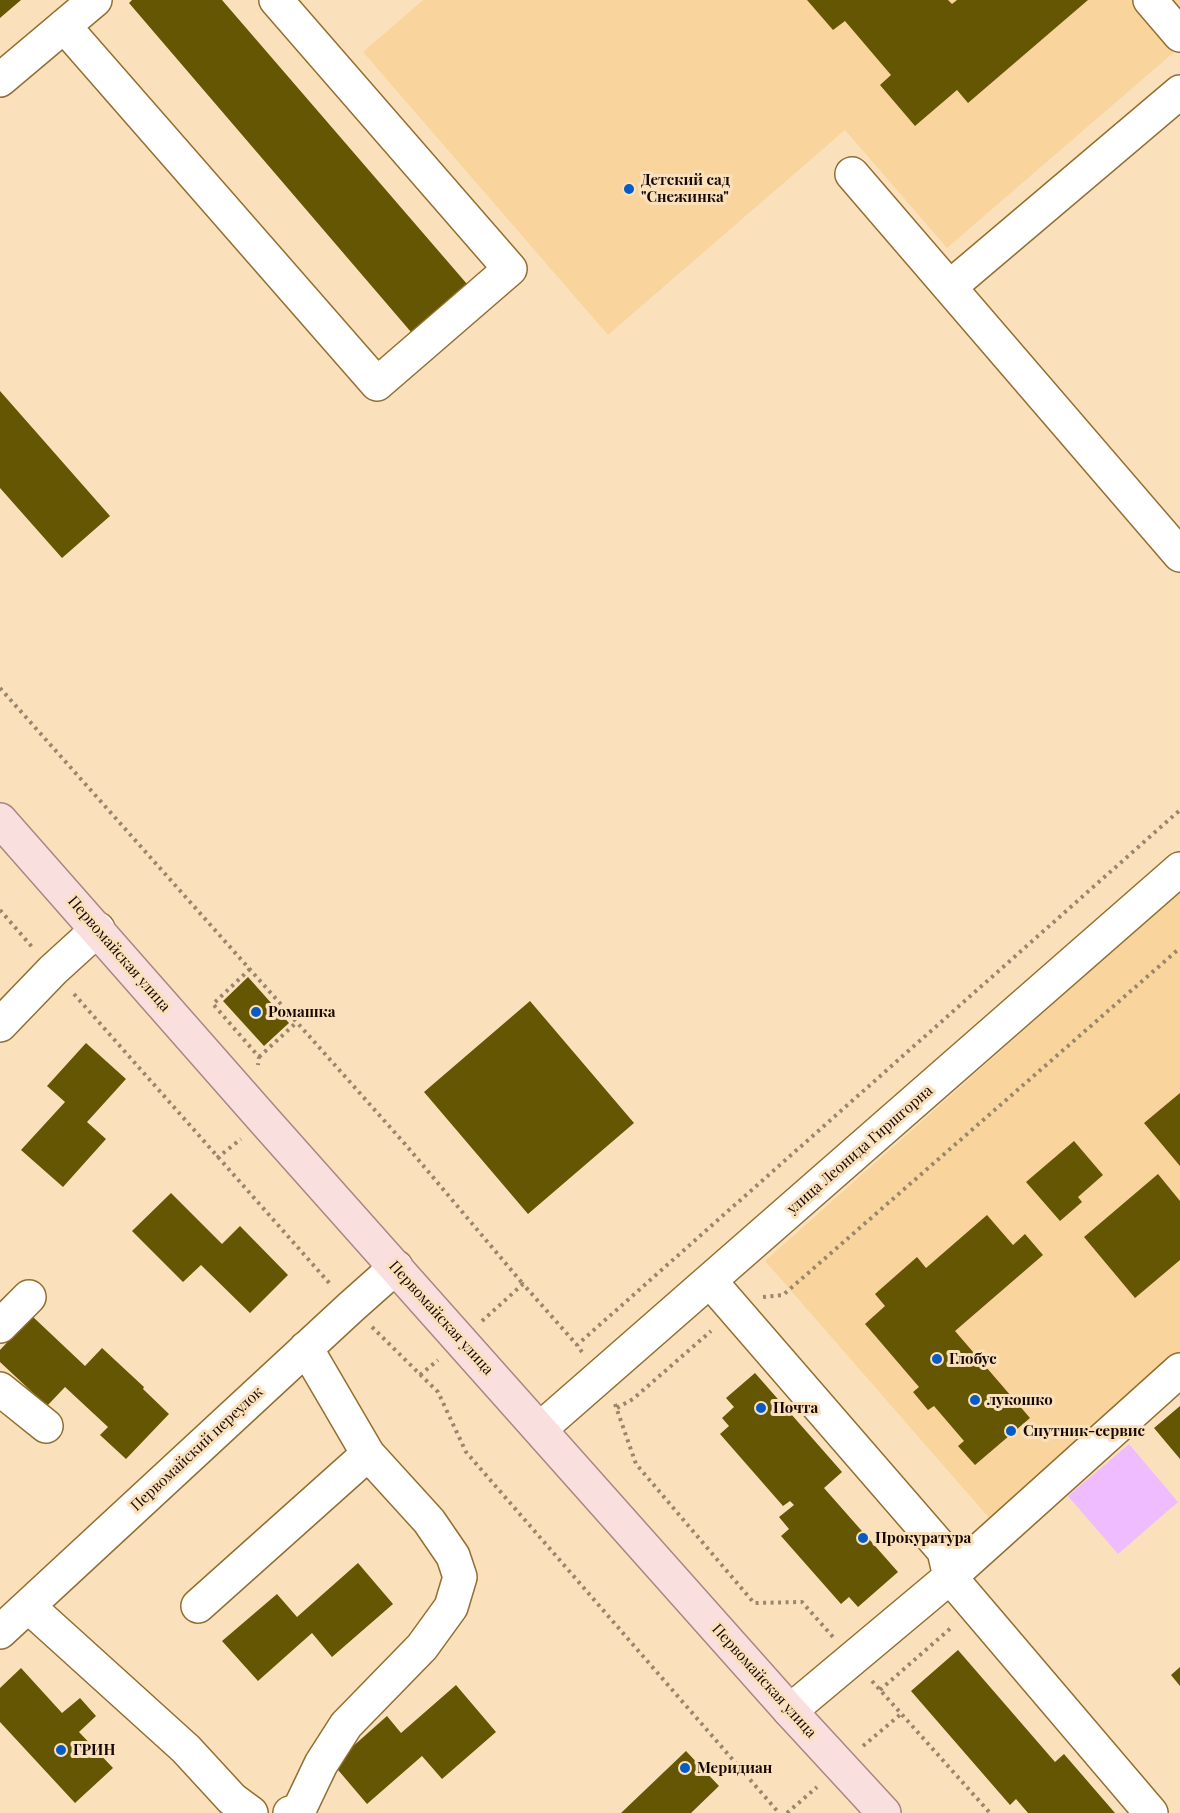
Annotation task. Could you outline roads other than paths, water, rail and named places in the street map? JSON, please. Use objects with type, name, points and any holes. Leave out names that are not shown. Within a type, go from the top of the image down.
[{"type":"main road","name":"Первомайская улица","points":[[0,820],[790,1711],[884,1813]]},
{"type":"street","points":[[0,80],[95,0]]},
{"type":"street","points":[[64,26],[377,384],[510,269],[276,0]]},
{"type":"street","points":[[1150,0],[1180,34]]},
{"type":"street","points":[[951,286],[1180,92]]},
{"type":"street","points":[[852,174],[951,286],[1180,555]]},
{"type":"street","name":"улица Леонида Гиршгорна","points":[[540,1429],[1180,869]]},
{"type":"street","points":[[0,1025],[53,970],[98,929]]},
{"type":"street","name":"Первомайский переулок","points":[[0,1632],[351,1306],[396,1267]]},
{"type":"street","points":[[710,1281],[944,1551],[950,1577],[1152,1813]]},
{"type":"street","points":[[0,1326],[29,1297]]},
{"type":"street","points":[[290,1813],[299,1810],[321,1764],[346,1725],[422,1647],[451,1607],[460,1576],[453,1556],[429,1521],[368,1454],[306,1348]]},
{"type":"street","points":[[790,1711],[950,1577],[1180,1370]]},
{"type":"street","points":[[0,1389],[46,1426]]},
{"type":"street","points":[[198,1606],[368,1454]]},
{"type":"street","points":[[28,1606],[186,1749],[232,1799],[251,1813]]},
{"type":"place","name":"Детский сад \"Снежинка\"","points":[[629,189]]},
{"type":"place","name":"Ромашка","points":[[256,1012]]},
{"type":"place","name":"Глобус","points":[[937,1359]]},
{"type":"place","name":"лукошко","points":[[975,1400]]},
{"type":"place","name":"Почта","points":[[761,1408]]},
{"type":"place","name":"Спутник-сервис","points":[[1011,1431]]},
{"type":"place","name":"Прокуратура","points":[[863,1538]]},
{"type":"place","name":"ГРИН","points":[[61,1750]]},
{"type":"place","name":"Меридиан","points":[[685,1768]]}]
